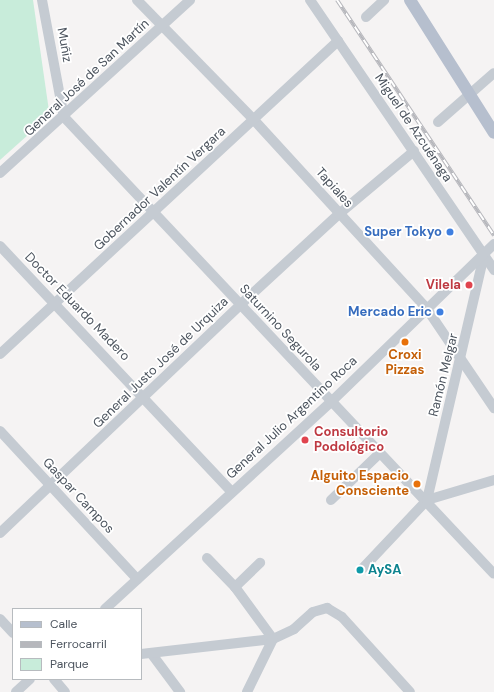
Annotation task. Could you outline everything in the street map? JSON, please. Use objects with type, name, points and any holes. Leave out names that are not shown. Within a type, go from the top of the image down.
[{"type":"main road","points":[[410,0],[494,133]]},
{"type":"street","name":"Muñiz","points":[[42,0],[64,118]]},
{"type":"street","name":"Tapiales","points":[[137,0],[254,120],[427,309],[494,408]]},
{"type":"street","name":"General José de San Martín","points":[[0,174],[64,118],[190,0]]},
{"type":"street","name":"Miguel de Azcuénaga","points":[[310,0],[494,270]]},
{"type":"street","points":[[366,17],[384,0]]},
{"type":"street","name":"Gobernador Valentín Vergara","points":[[0,354],[338,41]]},
{"type":"street","points":[[438,122],[494,73]]},
{"type":"street","name":"Saturnino Segurola","points":[[64,118],[331,402],[427,500],[494,574]]},
{"type":"street","name":"General Justo José de Urquiza","points":[[0,533],[240,305],[340,214],[414,152]]},
{"type":"street","name":"General Julio Argentino Roca","points":[[106,608],[331,402],[494,244]]},
{"type":"street","name":"Doctor Eduardo Madero","points":[[0,246],[56,303],[232,492]]},
{"type":"street","name":"Ramón Melgar","points":[[427,500],[484,255]]},
{"type":"street","name":"Gaspar Campos","points":[[0,431],[137,579]]},
{"type":"street","points":[[331,500],[380,453]]},
{"type":"street","points":[[363,568],[427,500],[494,480]]},
{"type":"street","points":[[207,558],[235,587],[273,638]]},
{"type":"street","points":[[235,587],[260,563]]},
{"type":"street","points":[[146,653],[273,638],[294,628],[313,612],[327,608],[342,617],[410,692]]},
{"type":"street","points":[[0,619],[12,632]]},
{"type":"street","points":[[247,692],[273,638]]},
{"type":"street","points":[[146,653],[180,692]]},
{"type":"street","points":[[16,692],[29,680]]},
{"type":"street","points":[[55,680],[65,692]]},
{"type":"green space","points":[[0,0],[33,0],[49,111],[48,117],[0,160]]},
{"type":"railway","points":[[337,0],[494,235]]},
{"type":"place","name":"Super Tokyo","points":[[450,232]]},
{"type":"place","name":"Vilela","points":[[469,285]]},
{"type":"place","name":"Mercado Eric","points":[[440,312]]},
{"type":"place","name":"Croxi Pizzas","points":[[405,342]]},
{"type":"place","name":"Consultorio Podológico","points":[[305,440]]},
{"type":"place","name":"Alguito Espacio Consciente","points":[[417,484]]},
{"type":"place","name":"AySA","points":[[360,570]]}]
